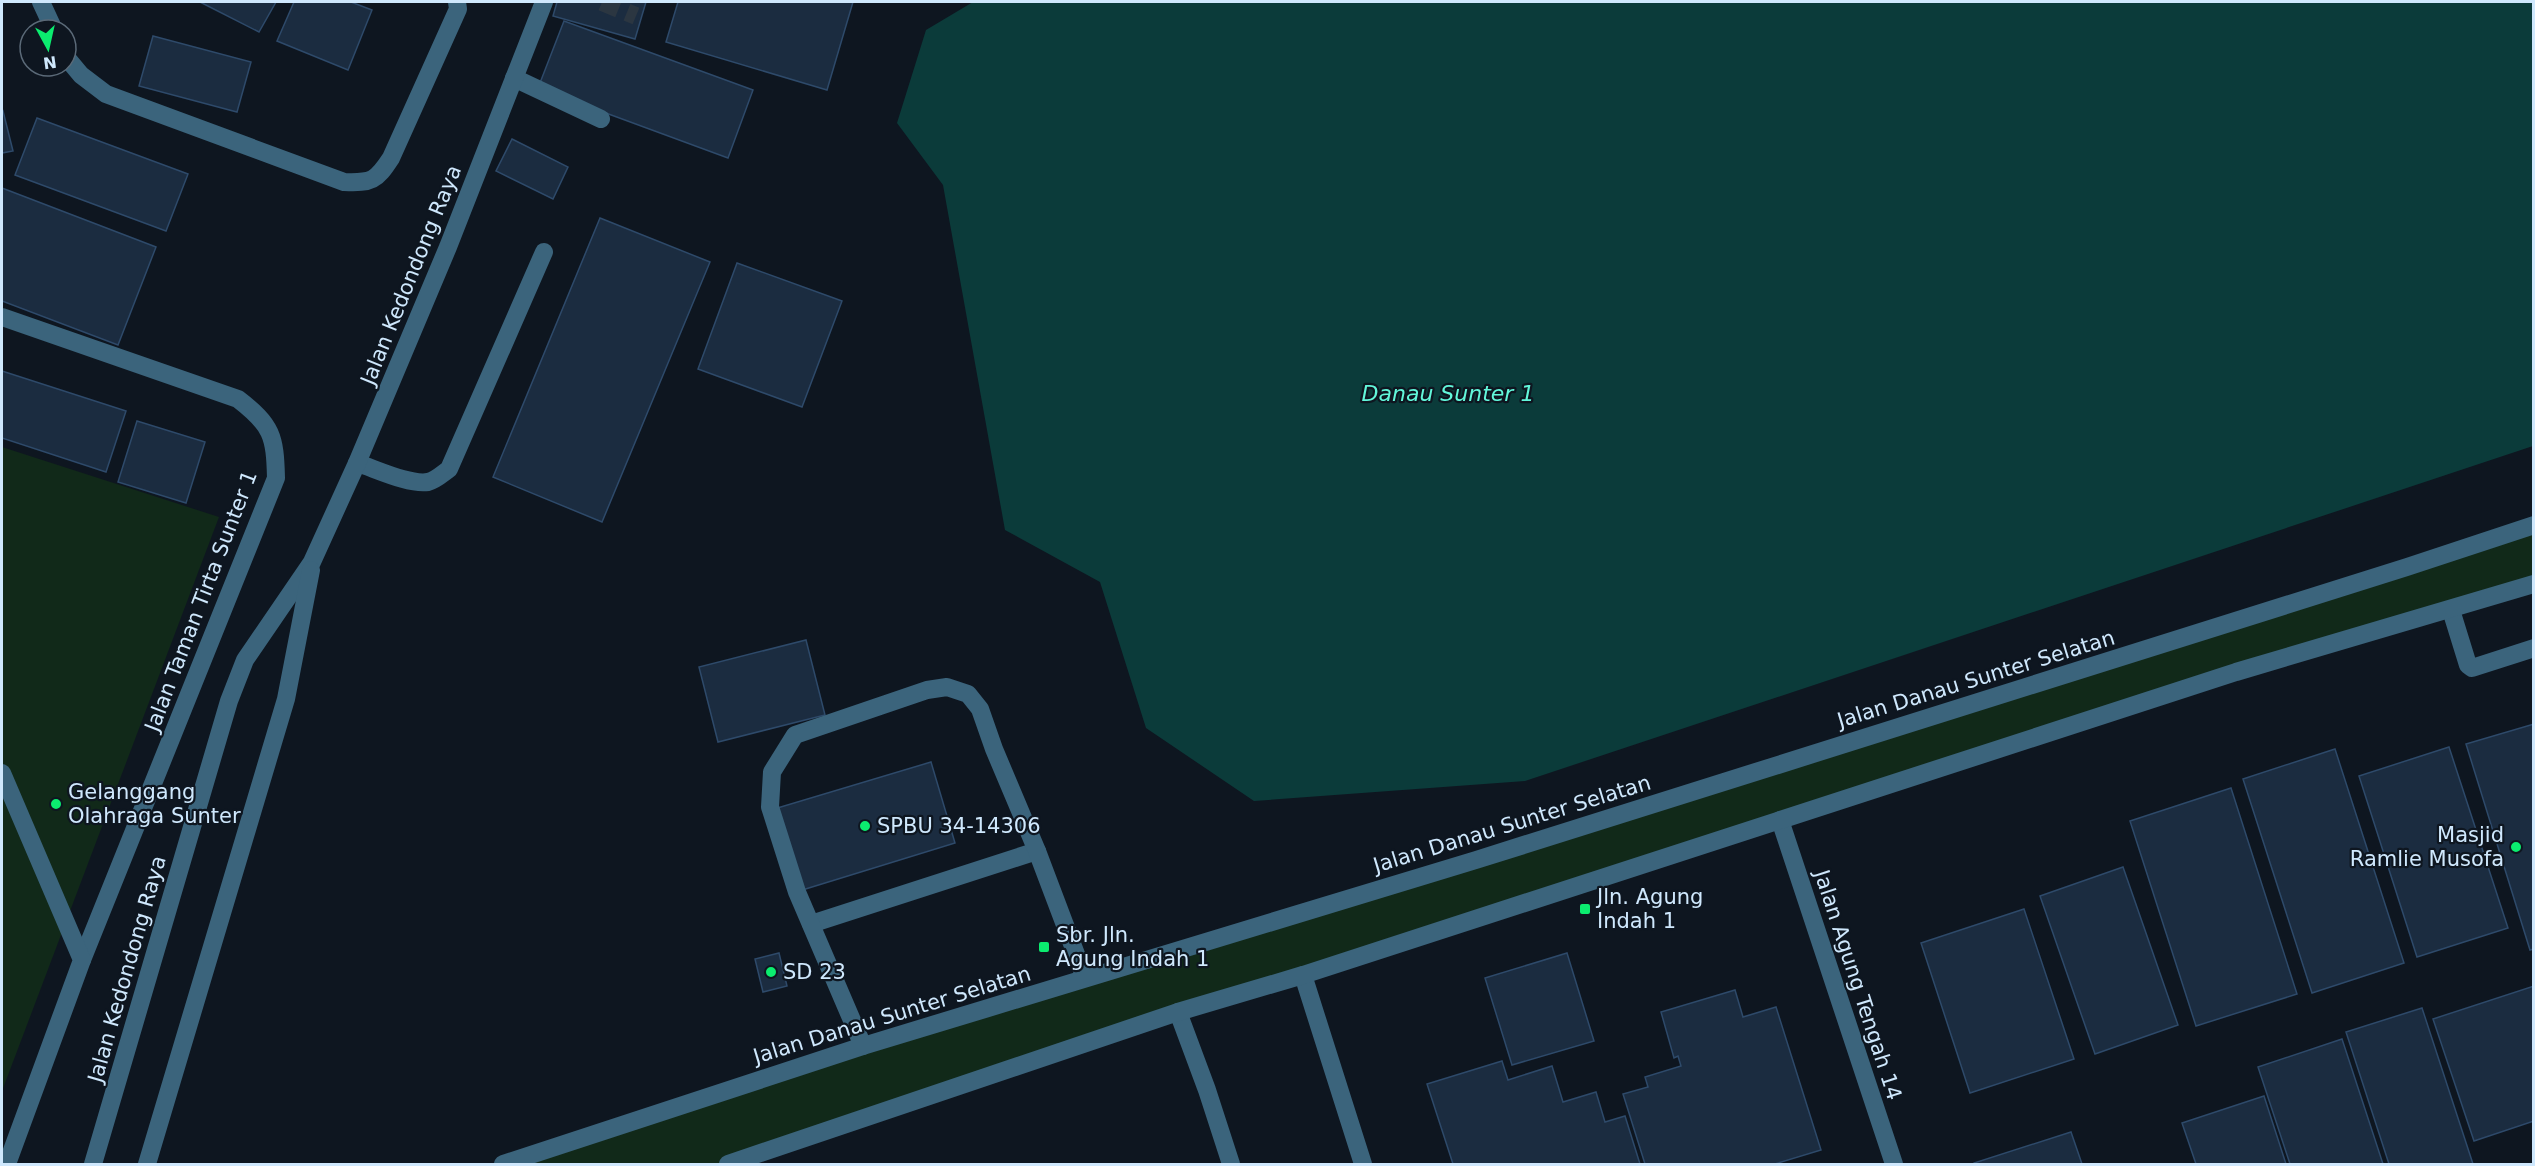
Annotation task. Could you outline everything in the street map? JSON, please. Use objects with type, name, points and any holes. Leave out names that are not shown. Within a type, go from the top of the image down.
[{"type":"street","points":[[41,2],[48,18]]},
{"type":"street","points":[[78,71],[106,94],[344,182],[366,183],[379,176],[391,158],[458,9],[457,2]]},
{"type":"street","name":"Jalan Kedondong Raya","points":[[93,1164],[229,700],[245,660],[312,562],[357,463],[448,247],[544,2]]},
{"type":"street","points":[[514,78],[601,118]]},
{"type":"street","points":[[357,463],[416,482],[429,482],[449,469],[544,252]]},
{"type":"street","name":"Jalan Taman Tirta Sunter 1","points":[[2,316],[238,399],[258,414],[270,431],[275,446],[276,478],[82,960],[7,1164]]},
{"type":"street","name":"Jalan Danau Sunter Selatan","points":[[503,1164],[863,1046],[1476,860],[2408,567],[2534,525]]},
{"type":"street","name":"Jalan Kedondong Raya","points":[[147,1164],[286,699],[312,562]]},
{"type":"street","points":[[728,1164],[1178,1012],[1303,975],[2236,672],[2534,584]]},
{"type":"street","points":[[2451,610],[2468,664],[2472,668],[2534,648]]},
{"type":"street","points":[[863,1046],[797,892],[770,807],[772,772],[795,735],[927,690],[947,687],[968,694],[980,709],[1085,978]]},
{"type":"street","points":[[2,773],[82,960]]},
{"type":"street","name":"Jalan Agung Tengah 14","points":[[1780,820],[1894,1164]]},
{"type":"street","points":[[811,924],[1037,851]]},
{"type":"street","points":[[1303,975],[1364,1164]]},
{"type":"street","points":[[1178,1012],[1231,1164]]},
{"type":"shaded area","name":"Gelanggang Olahraga Sunter","points":[[2,447],[219,517],[2,1091]]},
{"type":"shaded area","points":[[2533,525],[2533,584],[722,1164],[503,1164]]},
{"type":"water","name":"Danau Sunter 1","points":[[973,2],[2533,2],[2533,446],[1525,781],[1254,801],[1146,728],[1100,582],[1005,530],[943,185],[897,123],[926,30]]},
{"type":"building","points":[[200,2],[276,2],[259,32]]},
{"type":"building","points":[[294,2],[351,2],[372,10],[348,70],[277,41]]},
{"type":"building","points":[[557,2],[646,2],[635,39],[553,16]]},
{"type":"building","points":[[678,2],[853,2],[827,90],[666,42]]},
{"type":"building","points":[[564,21],[753,90],[728,158],[538,88]]},
{"type":"building","points":[[153,36],[251,62],[237,112],[139,86]]},
{"type":"building","points":[[2,112],[13,151],[2,153]]},
{"type":"building","points":[[37,118],[188,174],[166,231],[15,175]]},
{"type":"building","points":[[512,139],[568,167],[553,199],[496,171]]},
{"type":"building","points":[[2,188],[156,247],[118,345],[2,301]]},
{"type":"building","points":[[600,218],[710,262],[602,522],[493,477]]},
{"type":"building","points":[[737,263],[842,301],[802,407],[698,369]]},
{"type":"building","points":[[2,371],[126,411],[106,472],[2,438]]},
{"type":"building","points":[[137,421],[205,442],[186,503],[118,482]]},
{"type":"building","points":[[806,640],[825,715],[718,742],[699,667]]},
{"type":"building","name":"Masjid Ramlie Musofa","points":[[2534,724],[2534,949],[2530,950],[2466,744]]},
{"type":"building","points":[[2449,747],[2508,928],[2417,957],[2359,776]]},
{"type":"building","points":[[2335,749],[2404,963],[2312,993],[2243,779]]},
{"type":"building","name":"SPBU 34-14306","points":[[931,762],[955,843],[799,891],[774,809]]},
{"type":"building","points":[[2231,788],[2297,994],[2196,1026],[2130,821]]},
{"type":"building","points":[[2123,867],[2178,1025],[2095,1054],[2040,896]]},
{"type":"building","points":[[2024,909],[2074,1059],[1970,1093],[1921,943]]},
{"type":"building","name":"SD 23","points":[[779,953],[787,986],[763,992],[755,959]]},
{"type":"building","points":[[1567,953],[1594,1041],[1512,1065],[1485,978]]},
{"type":"building","points":[[2534,986],[2534,1121],[2474,1141],[2433,1019]]},
{"type":"building","points":[[1735,990],[1743,1017],[1776,1007],[1821,1150],[1775,1164],[1645,1164],[1623,1094],[1648,1087],[1645,1077],[1681,1066],[1678,1056],[1674,1058],[1661,1012]]},
{"type":"building","points":[[2422,1008],[2473,1164],[2389,1164],[2346,1032]]},
{"type":"building","points":[[2342,1039],[2383,1164],[2290,1164],[2258,1067]]},
{"type":"building","points":[[1502,1061],[1508,1080],[1552,1066],[1563,1102],[1596,1092],[1605,1122],[1625,1116],[1640,1164],[1453,1164],[1427,1084]]},
{"type":"building","points":[[2264,1096],[2286,1164],[2196,1164],[2182,1123]]},
{"type":"building","points":[[2071,1132],[2082,1164],[1974,1164],[1974,1163]]},
{"type":"tunnel","points":[[602,2],[636,16]]},
{"type":"place","name":"Gelanggang Olahraga Sunter","points":[[56,804]]},
{"type":"place","name":"SPBU 34-14306","points":[[865,826]]},
{"type":"place","name":"Masjid Ramlie Musofa","points":[[2516,847]]},
{"type":"place","name":"Jln. Agung Indah 1","points":[[1585,909]]},
{"type":"place","name":"Sbr. Jln. Agung Indah 1","points":[[1044,947]]},
{"type":"place","name":"SD 23","points":[[771,972]]}]
